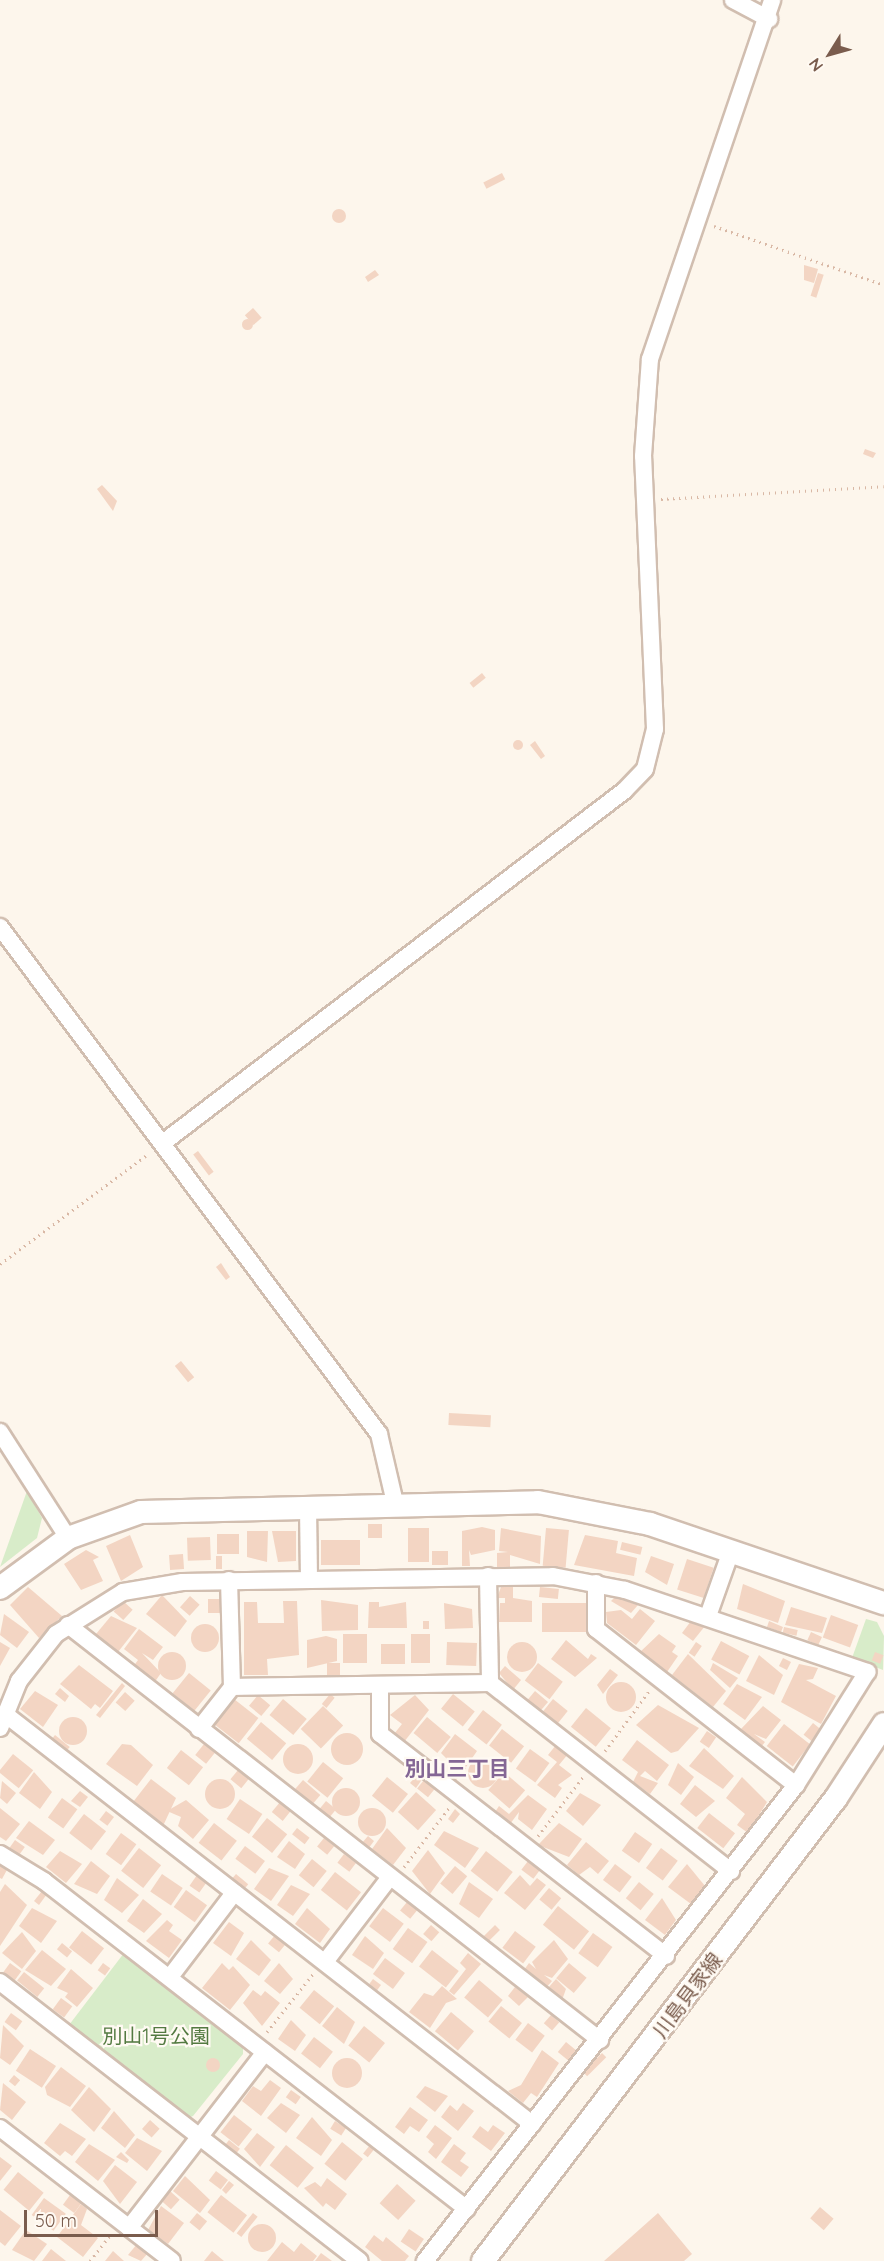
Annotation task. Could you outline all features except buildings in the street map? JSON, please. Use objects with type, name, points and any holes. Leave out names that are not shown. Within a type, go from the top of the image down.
[{"type":"street","points":[[733,0],[769,19]]},
{"type":"street","points":[[164,1142],[624,791],[645,769],[655,729],[644,415],[650,360],[695,220],[769,19],[772,0]]},
{"type":"street","points":[[0,927],[164,1142],[379,1434],[395,1503]]},
{"type":"street","points":[[0,1432],[68,1538]]},
{"type":"street","points":[[0,1588],[68,1538],[141,1512],[308,1508],[395,1503],[578,1505],[731,1551],[884,1603]]},
{"type":"street","points":[[308,1508],[309,1578]]},
{"type":"street","points":[[708,1616],[731,1551]]},
{"type":"street","points":[[488,1576],[490,1683]]},
{"type":"street","points":[[425,2261],[666,1956],[796,1785],[867,1672],[708,1616],[596,1583],[553,1576],[229,1580],[123,1592],[68,1625],[29,1665],[2,1721],[234,1893],[532,2124]]},
{"type":"street","points":[[199,1729],[232,1687],[229,1580]]},
{"type":"street","points":[[596,1583],[596,1629],[796,1785]]},
{"type":"street","points":[[68,1625],[600,2040]]},
{"type":"street","points":[[232,1687],[490,1683],[731,1871]]},
{"type":"street","points":[[381,1685],[380,1734],[666,1956]]},
{"type":"street","name":"川島貝家線","points":[[483,2261],[836,1798],[884,1724]]},
{"type":"street","points":[[0,1854],[44,1881],[467,2209]]},
{"type":"street","points":[[324,1962],[392,1879]]},
{"type":"street","points":[[170,1977],[234,1893]]},
{"type":"street","points":[[0,1982],[360,2261]]},
{"type":"street","points":[[125,2225],[199,2137],[261,2049]]},
{"type":"street","points":[[0,2128],[172,2261]]},
{"type":"path","points":[[695,220],[884,285]]},
{"type":"path","points":[[647,500],[884,486]]},
{"type":"path","points":[[0,1264],[164,1142]]},
{"type":"path","points":[[528,1850],[659,1678]]},
{"type":"path","points":[[392,1879],[459,1795]]},
{"type":"path","points":[[261,2049],[324,1962]]},
{"type":"path","points":[[90,2261],[125,2225]]},
{"type":"green space","points":[[27,1491],[42,1518],[37,1538],[0,1567]]},
{"type":"green space","points":[[866,1619],[877,1622],[884,1636],[883,1670],[852,1658]]},
{"type":"green space","name":"別山1号公園","points":[[124,1953],[243,2045],[243,2054],[193,2116],[188,2118],[69,2025]]},
{"type":"district","name":"別山三丁目","points":[[457,1768]]}]
